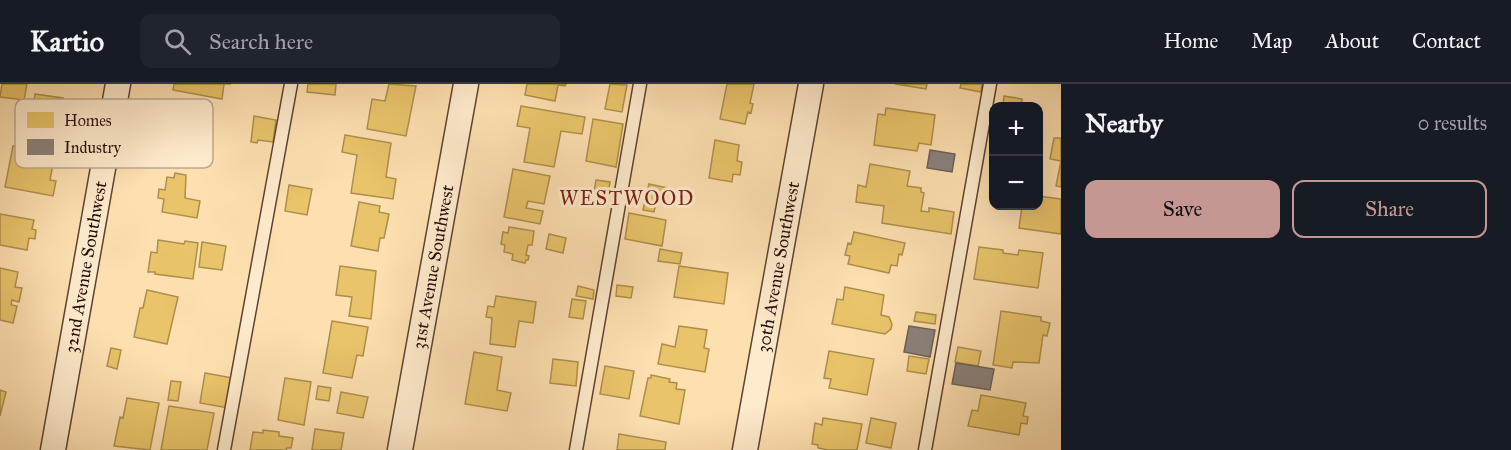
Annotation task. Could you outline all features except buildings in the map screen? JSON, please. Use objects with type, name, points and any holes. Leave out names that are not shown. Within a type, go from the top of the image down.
[{"type":"street","name":"32nd Avenue Southwest","points":[[115,99],[118,84]]},
{"type":"street","name":"31st Avenue Southwest","points":[[400,450],[466,84]]},
{"type":"street","name":"30th Avenue Southwest","points":[[745,450],[811,84]]},
{"type":"street","name":"32nd Avenue Southwest","points":[[53,450],[103,168]]},
{"type":"lane","points":[[224,450],[291,84]]},
{"type":"lane","points":[[576,450],[640,84]]},
{"type":"lane","points":[[925,450],[990,84]]},
{"type":"district","name":"WESTWOOD","points":[[627,198]]}]
